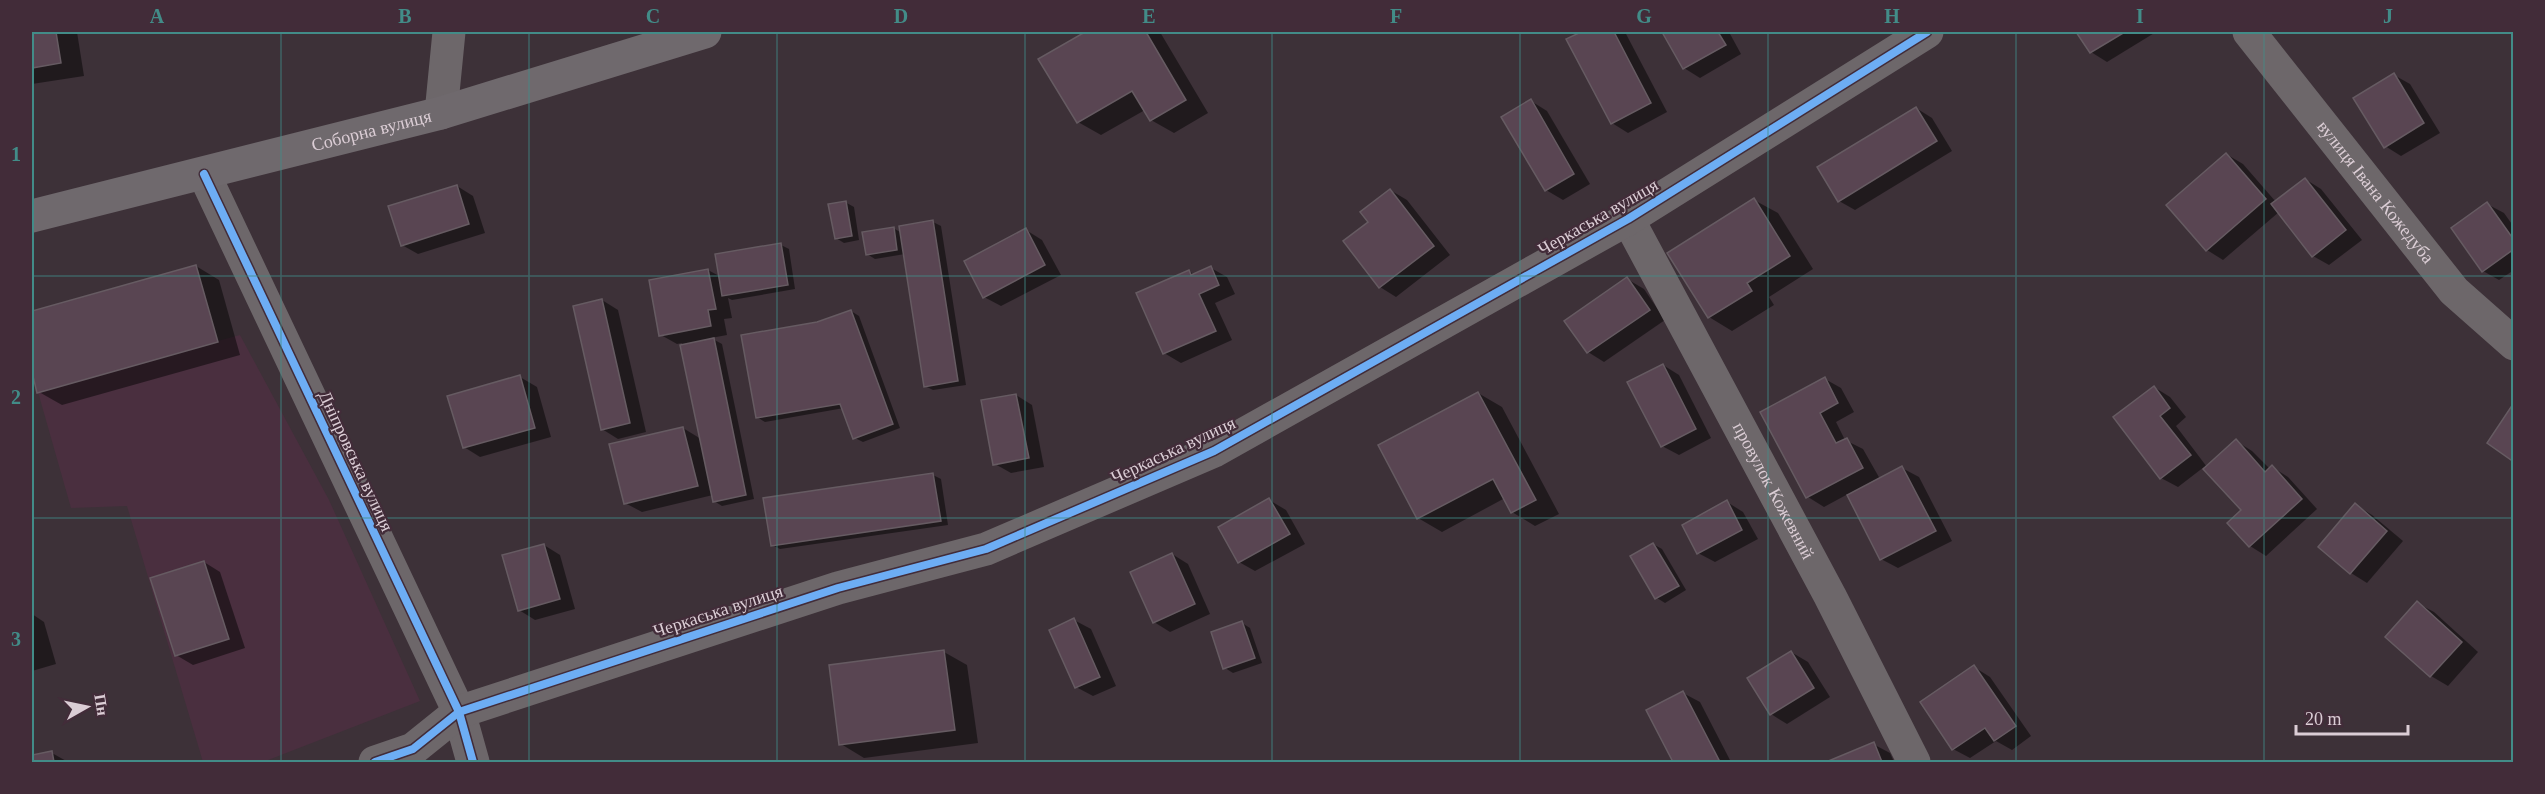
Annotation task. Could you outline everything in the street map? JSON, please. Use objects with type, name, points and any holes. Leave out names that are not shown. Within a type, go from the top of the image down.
[{"type":"main road","name":"Соборна вулиця","points":[[32,216],[441,113],[705,32]]},
{"type":"street","points":[[441,113],[449,32]]},
{"type":"street","name":"Черкаська вулиця","points":[[375,762],[413,749],[459,711],[838,588],[986,549],[1214,451],[1628,219],[1927,32]]},
{"type":"street","name":"вулиця Івана Кожедуба","points":[[2249,32],[2454,291],[2514,344]]},
{"type":"street","name":"Дніпровська вулиця","points":[[204,174],[459,711],[473,762]]},
{"type":"street","name":"провулок Кожевний","points":[[1628,219],[1830,596],[1914,762]]},
{"type":"shaded area","points":[[196,265],[218,341],[240,335],[329,500],[420,701],[263,762],[203,762],[127,506],[71,508],[32,371],[32,311]]},
{"type":"building","points":[[32,32],[56,32],[61,63],[32,68]]},
{"type":"building","points":[[1085,32],[1146,32],[1186,100],[1150,121],[1132,91],[1077,123],[1038,59]]},
{"type":"building","points":[[1581,32],[1614,32],[1651,103],[1611,124],[1566,39]]},
{"type":"building","points":[[1662,32],[1718,32],[1726,45],[1683,69]]},
{"type":"building","points":[[2076,32],[2125,32],[2090,53]]},
{"type":"building","points":[[2394,73],[2424,123],[2384,148],[2353,98]]},
{"type":"building","points":[[1531,99],[1574,174],[1545,191],[1501,117]]},
{"type":"building","points":[[1916,107],[1937,141],[1838,202],[1817,167]]},
{"type":"building","points":[[2226,153],[2266,199],[2206,251],[2166,205]]},
{"type":"building","points":[[2305,178],[2346,230],[2312,257],[2271,204]]},
{"type":"building","points":[[457,185],[469,224],[401,246],[388,206]]},
{"type":"building","points":[[1390,189],[1434,246],[1379,288],[1343,241],[1368,222],[1360,212]]},
{"type":"building","points":[[1754,198],[1790,256],[1747,283],[1752,291],[1708,318],[1667,253]]},
{"type":"building","points":[[846,201],[852,236],[835,239],[828,204]]},
{"type":"building","points":[[2487,202],[2514,240],[2514,249],[2482,272],[2451,228]]},
{"type":"building","points":[[933,220],[958,381],[924,387],[899,226]]},
{"type":"building","points":[[894,227],[897,250],[866,255],[862,232]]},
{"type":"building","points":[[1026,228],[1045,265],[983,298],[964,261]]},
{"type":"building","points":[[781,243],[788,285],[722,296],[715,254]]},
{"type":"building","points":[[196,265],[218,342],[37,393],[32,372],[32,311]]},
{"type":"building","points":[[1211,266],[1219,285],[1199,294],[1216,331],[1163,354],[1136,293],[1189,270],[1191,275]]},
{"type":"building","points":[[708,269],[716,309],[708,310],[711,326],[659,336],[649,280]]},
{"type":"building","points":[[1627,277],[1650,310],[1587,353],[1564,321]]},
{"type":"building","points":[[602,299],[630,423],[601,430],[573,306]]},
{"type":"building","points":[[851,310],[893,424],[853,439],[840,404],[756,418],[741,335],[817,322]]},
{"type":"building","points":[[714,338],[746,495],[713,502],[680,345]]},
{"type":"building","points":[[1663,364],[1696,429],[1661,447],[1627,382]]},
{"type":"building","points":[[520,375],[535,428],[463,448],[447,396]]},
{"type":"building","points":[[1825,377],[1838,403],[1820,413],[1836,443],[1847,438],[1863,468],[1806,498],[1760,412]]},
{"type":"building","points":[[2154,386],[2170,408],[2160,416],[2191,455],[2160,479],[2113,417]]},
{"type":"building","points":[[1478,392],[1536,500],[1511,513],[1493,479],[1417,519],[1378,445]]},
{"type":"building","points":[[1016,394],[1029,458],[993,465],[981,400]]},
{"type":"building","points":[[2514,404],[2514,462],[2487,443]]},
{"type":"building","points":[[683,427],[698,486],[624,504],[609,444]]},
{"type":"building","points":[[2236,439],[2265,472],[2272,465],[2302,499],[2249,547],[2227,523],[2241,510],[2203,469]]},
{"type":"building","points":[[1902,466],[1936,531],[1880,560],[1847,495]]},
{"type":"building","points":[[933,473],[941,521],[771,546],[763,498]]},
{"type":"building","points":[[1269,498],[1290,534],[1238,563],[1218,527]]},
{"type":"building","points":[[1727,500],[1742,530],[1697,554],[1682,525]]},
{"type":"building","points":[[2355,503],[2387,531],[2350,574],[2318,547]]},
{"type":"building","points":[[1653,543],[1679,586],[1655,599],[1630,556]]},
{"type":"building","points":[[544,544],[560,599],[518,611],[502,555]]},
{"type":"building","points":[[1172,553],[1195,604],[1153,623],[1130,572]]},
{"type":"building","points":[[204,561],[229,639],[175,656],[150,578]]},
{"type":"building","points":[[2417,601],[2462,642],[2430,677],[2385,637]]},
{"type":"building","points":[[1074,618],[1100,677],[1075,688],[1049,630]]},
{"type":"building","points":[[1242,621],[1255,658],[1223,669],[1211,632]]},
{"type":"building","points":[[944,650],[955,730],[839,745],[829,665]]},
{"type":"building","points":[[1791,651],[1814,688],[1770,715],[1747,678]]},
{"type":"building","points":[[1974,665],[2016,726],[1994,741],[1985,728],[1952,750],[1920,702]]},
{"type":"building","points":[[1683,691],[1719,760],[1715,762],[1673,762],[1646,710]]},
{"type":"building","points":[[1874,742],[1882,762],[1826,762]]},
{"type":"building","points":[[52,751],[54,762],[32,762],[32,755]]},
{"type":"cycle path","points":[[375,762],[413,749],[459,712],[838,588],[986,549],[1214,451],[1628,219],[1927,32]]},
{"type":"cycle path","points":[[204,174],[459,712],[473,762]]}]
